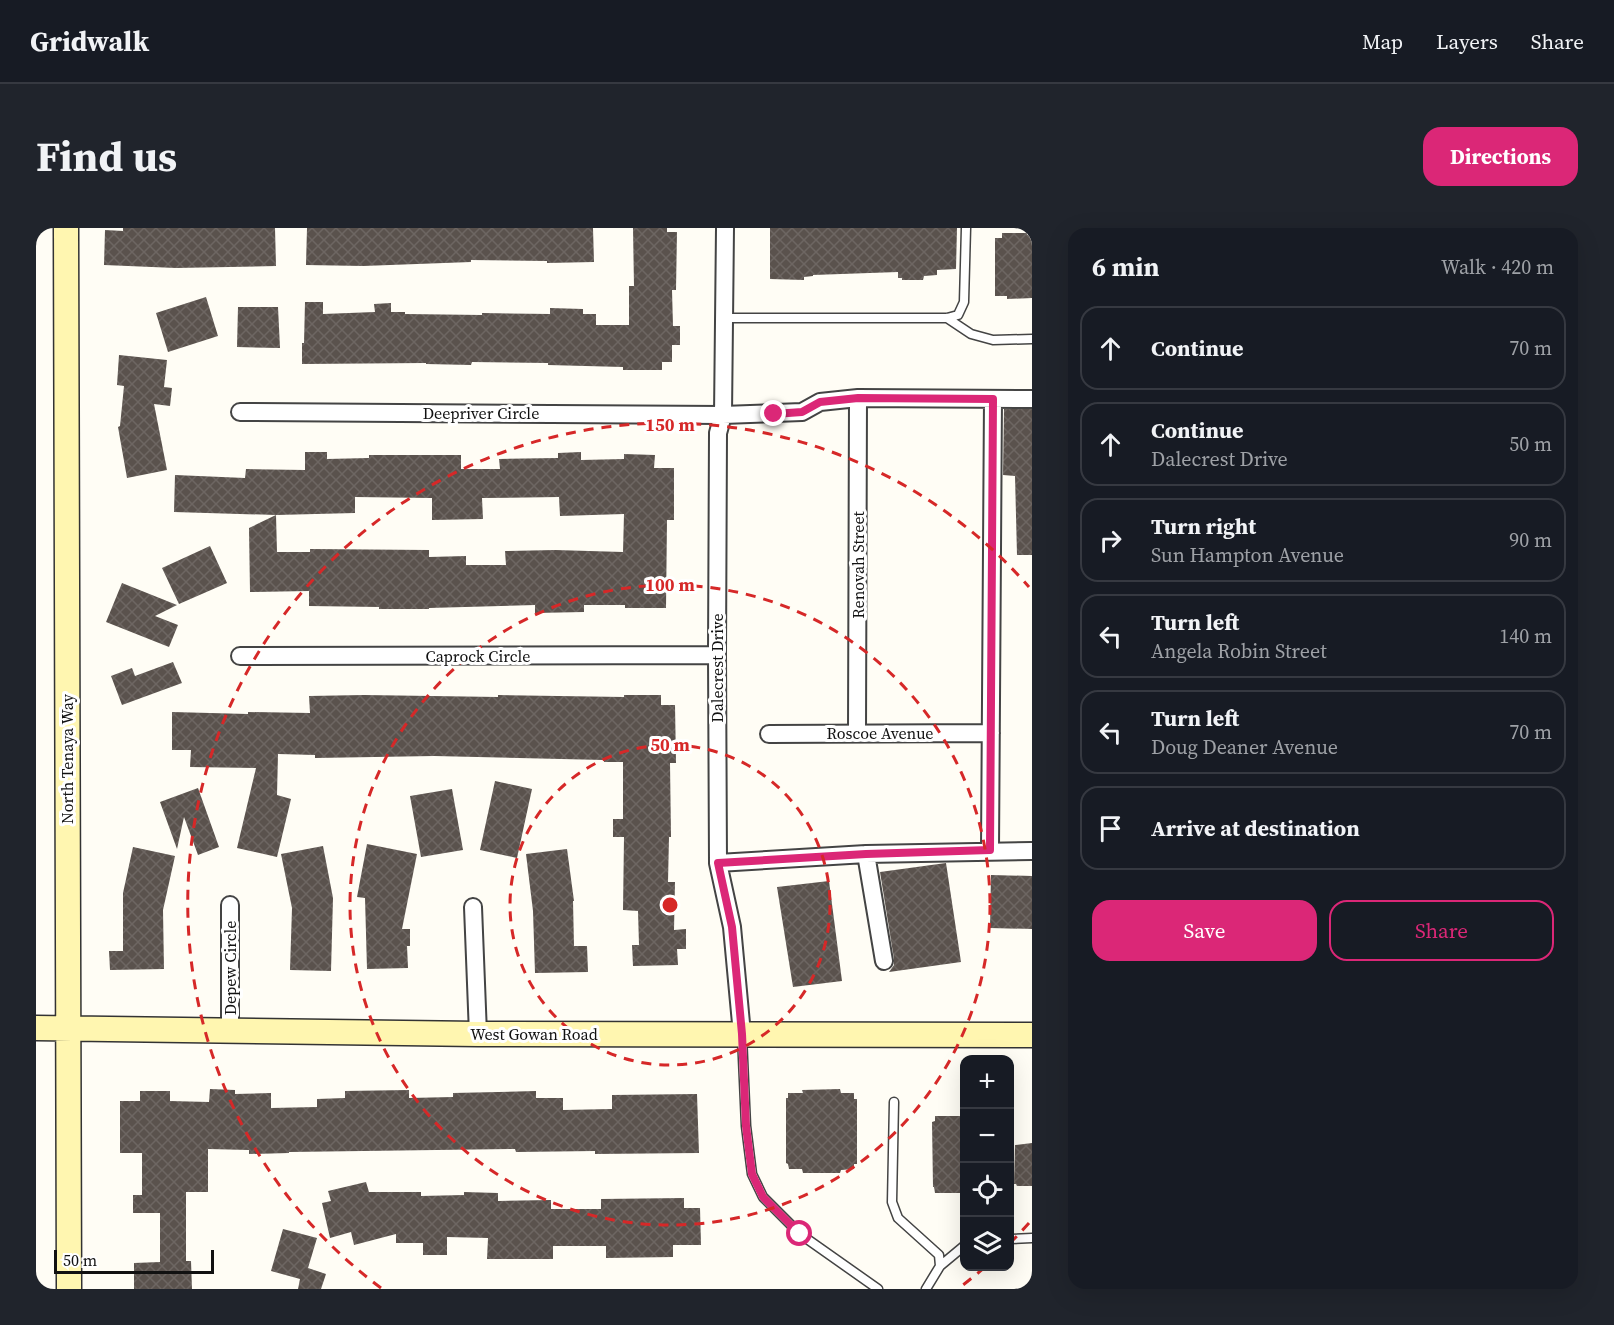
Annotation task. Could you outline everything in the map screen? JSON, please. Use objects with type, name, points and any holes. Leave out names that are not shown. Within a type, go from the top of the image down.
[{"type":"main road","name":"North Tenaya Way","points":[[66,228],[69,1289]]},
{"type":"main road","name":"West Gowan Road","points":[[36,1028],[478,1034],[1032,1035]]},
{"type":"street","name":"Dalecrest Drive","points":[[725,228],[723,415],[718,433],[718,863],[732,927],[742,1034]]},
{"type":"street","name":"Deepriver Circle","points":[[240,412],[723,415],[802,412],[820,402],[858,398],[1032,399]]},
{"type":"street","name":"Renovah Street","points":[[857,733],[858,398]]},
{"type":"street","points":[[990,850],[993,399]]},
{"type":"street","name":"Caprock Circle","points":[[240,656],[717,655]]},
{"type":"street","name":"Roscoe Avenue","points":[[769,734],[991,733]]},
{"type":"street","points":[[718,863],[866,854],[1032,851]]},
{"type":"street","points":[[866,854],[884,960]]},
{"type":"street","name":"Depew Circle","points":[[230,905],[230,1031]]},
{"type":"street","points":[[473,907],[478,1034]]},
{"type":"lane","points":[[724,318],[947,318],[958,315],[964,302],[966,228]]},
{"type":"lane","points":[[947,318],[970,334],[993,340],[1032,339]]},
{"type":"lane","points":[[742,1034],[746,1126],[752,1174],[763,1197],[800,1234],[878,1289]]},
{"type":"lane","points":[[894,1102],[892,1202],[898,1218],[939,1255],[940,1266]]},
{"type":"lane","points":[[1014,1239],[1032,1238]]},
{"type":"lane","points":[[926,1289],[940,1266],[960,1249]]},
{"type":"building","points":[[123,228],[275,228],[276,266],[176,268],[104,265],[105,230],[123,231]]},
{"type":"building","points":[[307,228],[593,228],[594,262],[471,260],[471,262],[363,266],[306,265]]},
{"type":"building","points":[[633,228],[667,228],[667,232],[677,232],[676,290],[672,290],[673,326],[680,326],[680,345],[672,345],[672,362],[662,362],[662,370],[623,370],[623,367],[548,365],[548,363],[302,364],[305,302],[323,302],[323,314],[375,312],[374,304],[391,303],[391,312],[405,312],[405,314],[550,314],[550,308],[583,309],[583,314],[596,314],[596,325],[629,325],[629,286],[634,286]]},
{"type":"building","points":[[770,228],[957,228],[956,269],[937,270],[937,275],[924,276],[923,280],[902,280],[898,278],[898,272],[813,275],[804,277],[804,280],[770,279]]},
{"type":"building","points":[[1002,233],[1032,235],[1032,298],[1007,299],[1007,296],[995,296],[995,238],[1002,238]]},
{"type":"building","points":[[206,297],[218,336],[168,352],[156,313]]},
{"type":"building","points":[[238,307],[278,307],[280,348],[237,347]]},
{"type":"building","points":[[119,355],[167,360],[164,387],[172,388],[170,406],[154,404],[167,470],[127,478],[118,427],[120,426],[124,386],[117,385]]},
{"type":"building","points":[[1004,409],[1032,409],[1032,555],[1017,555],[1015,476],[1003,475]]},
{"type":"building","points":[[305,452],[327,452],[327,459],[369,458],[369,455],[461,455],[461,469],[500,469],[499,459],[558,458],[558,453],[581,452],[581,460],[624,459],[624,454],[655,455],[654,468],[674,468],[674,520],[667,520],[666,608],[584,605],[584,612],[535,613],[535,605],[379,609],[379,607],[309,606],[309,591],[250,592],[249,528],[276,515],[174,512],[175,475],[245,478],[246,469],[305,470]],"holes":[[[355,497],[432,498],[432,520],[483,519],[482,498],[559,497],[560,516],[624,514],[623,552],[505,551],[506,565],[466,565],[466,556],[429,557],[429,550],[310,549],[310,552],[277,552],[276,515],[355,513]]]},
{"type":"building","points":[[210,546],[227,583],[179,604],[162,568]]},
{"type":"building","points":[[122,583],[177,605],[155,616],[178,625],[169,647],[106,622]]},
{"type":"building","points":[[173,662],[182,683],[122,705],[111,676],[132,668],[135,676]]},
{"type":"building","points":[[624,695],[661,695],[661,705],[675,705],[676,763],[670,763],[671,837],[669,837],[668,882],[675,882],[674,930],[686,929],[686,949],[677,949],[678,965],[633,966],[632,945],[639,945],[638,911],[623,910],[624,837],[613,837],[613,819],[623,819],[623,762],[434,756],[315,758],[315,755],[278,754],[277,795],[291,799],[277,857],[237,848],[256,768],[190,767],[191,750],[172,750],[172,712],[310,713],[309,696],[624,697]]},
{"type":"building","points":[[495,781],[532,789],[517,858],[480,850]]},
{"type":"building","points":[[198,788],[219,847],[198,855],[184,817],[177,849],[160,802]]},
{"type":"building","points":[[452,789],[463,850],[421,857],[410,796]]},
{"type":"building","points":[[367,844],[417,854],[402,929],[410,929],[410,946],[407,946],[408,968],[367,969],[365,898],[357,897]]},
{"type":"building","points":[[323,846],[333,898],[331,971],[290,970],[292,908],[281,854]]},
{"type":"building","points":[[133,847],[175,856],[163,910],[164,969],[110,970],[109,951],[123,951],[123,893]]},
{"type":"building","points":[[567,849],[574,901],[574,946],[587,946],[588,972],[535,973],[533,911],[526,854]]},
{"type":"building","points":[[946,863],[961,962],[889,972],[894,965],[894,959],[880,872]]},
{"type":"building","points":[[991,875],[1032,876],[1032,929],[990,928]]},
{"type":"building","points":[[829,881],[842,981],[793,987],[777,887]]},
{"type":"building","points":[[210,1089],[235,1090],[235,1094],[271,1093],[271,1108],[317,1107],[317,1099],[345,1098],[345,1091],[409,1090],[409,1098],[453,1097],[453,1093],[536,1091],[536,1098],[563,1098],[563,1110],[612,1109],[612,1095],[697,1094],[699,1153],[595,1154],[595,1151],[516,1152],[515,1149],[249,1154],[249,1150],[208,1149],[208,1192],[186,1192],[186,1261],[191,1261],[192,1289],[134,1289],[134,1263],[160,1262],[160,1213],[133,1213],[133,1195],[142,1195],[142,1153],[120,1153],[120,1101],[140,1101],[140,1091],[170,1091],[170,1101],[209,1102]]},
{"type":"building","points":[[840,1089],[841,1093],[854,1093],[854,1099],[857,1099],[857,1164],[854,1164],[854,1169],[841,1170],[840,1173],[803,1173],[802,1169],[789,1169],[786,1163],[786,1098],[788,1098],[788,1093],[803,1093],[802,1090]]},
{"type":"building","points":[[935,1116],[960,1116],[960,1193],[935,1193],[932,1122],[935,1121]]},
{"type":"building","points":[[1032,1143],[1032,1186],[1014,1184],[1015,1145]]},
{"type":"building","points":[[366,1182],[369,1192],[421,1192],[421,1196],[464,1195],[464,1192],[498,1193],[498,1201],[551,1200],[551,1209],[601,1209],[601,1199],[684,1198],[684,1208],[700,1208],[701,1245],[673,1245],[673,1257],[606,1258],[606,1246],[553,1246],[553,1259],[487,1259],[488,1238],[447,1237],[447,1255],[423,1255],[423,1243],[396,1243],[396,1234],[354,1245],[351,1232],[330,1238],[322,1203],[331,1201],[328,1191]]},
{"type":"building","points":[[283,1229],[317,1238],[308,1268],[326,1274],[321,1289],[298,1289],[300,1279],[271,1271]]},
{"type":"route","points":[[774,414],[802,412],[820,402],[858,398],[993,399],[990,850],[866,854],[718,863],[732,927],[742,1034],[746,1126],[752,1174],[763,1197],[800,1234]]}]
